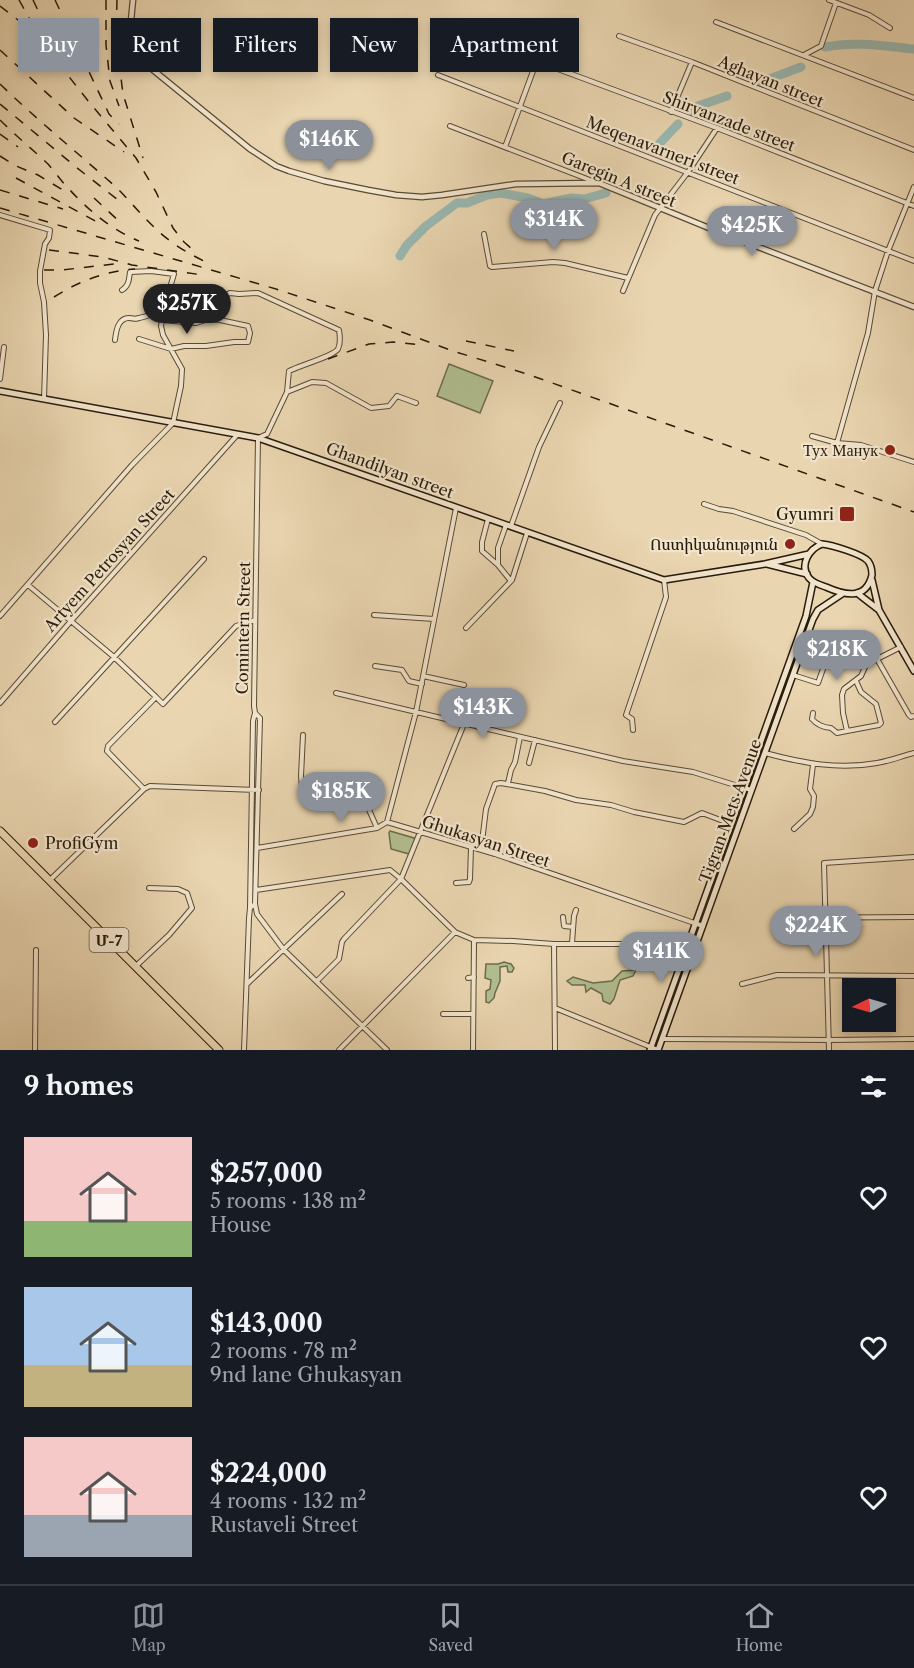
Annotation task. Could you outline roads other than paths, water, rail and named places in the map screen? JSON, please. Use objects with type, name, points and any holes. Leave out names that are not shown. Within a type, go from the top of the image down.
[{"type":"highway","name":"Մ-7","points":[[0,831],[219,1050]]},
{"type":"main road","name":"Ghandilyan street","points":[[0,391],[258,438],[664,580],[765,564],[809,554]]},
{"type":"main road","points":[[872,579],[867,587],[857,593],[842,594],[813,582],[807,574],[805,565],[813,548],[822,544],[868,561],[879,610],[914,670]]},
{"type":"main road","name":"Ghandilyan street","points":[[765,564],[807,574]]},
{"type":"main road","name":"Tigran Mets Avenue","points":[[650,1048],[805,618],[813,582]]},
{"type":"main road","points":[[857,593],[879,610]]},
{"type":"main road","name":"Tigran Mets Avenue","points":[[658,1050],[816,612],[842,594]]},
{"type":"street","points":[[132,0],[129,41],[131,52],[250,149],[262,158],[289,171],[368,190],[422,197],[516,184],[599,183]]},
{"type":"street","points":[[829,0],[869,15],[890,28]]},
{"type":"street","points":[[804,55],[821,46],[836,3]]},
{"type":"street","points":[[716,22],[914,98]]},
{"type":"street","name":"Aghayan street","points":[[619,36],[692,62],[914,150]]},
{"type":"street","name":"Shirvanzade street","points":[[520,107],[536,63],[539,62],[717,128],[914,206]]},
{"type":"street","points":[[671,112],[692,62]]},
{"type":"street","name":"Meqenavarneri street","points":[[438,75],[914,261]]},
{"type":"street","points":[[506,147],[520,107]]},
{"type":"street","name":"Garegin A street","points":[[450,126],[914,306]]},
{"type":"street","points":[[623,291],[655,215],[688,172],[717,128]]},
{"type":"street","points":[[837,443],[868,333],[875,291],[888,251],[914,187]]},
{"type":"street","points":[[0,215],[50,230],[40,271],[46,335],[44,400]]},
{"type":"street","points":[[484,234],[492,267],[553,262],[628,278]]},
{"type":"street","points":[[0,616],[132,465],[173,423],[181,386],[182,369],[162,335],[162,320],[174,274],[151,271],[130,272],[128,284],[122,290]]},
{"type":"street","points":[[220,320],[226,295],[258,293],[339,330],[339,348],[334,353],[289,372],[287,392],[267,434],[258,438]]},
{"type":"street","points":[[115,340],[122,320],[158,313],[162,320]]},
{"type":"street","points":[[139,339],[171,349],[184,346],[249,342],[248,326],[208,319],[196,323],[162,320]]},
{"type":"street","points":[[0,379],[4,347]]},
{"type":"street","points":[[287,392],[312,382],[319,382],[326,383],[371,408],[389,406],[397,396],[416,403]]},
{"type":"street","points":[[498,565],[498,548],[539,447],[560,403]]},
{"type":"street","name":"Artyem Petrosyan Street","points":[[0,703],[238,434]]},
{"type":"street","points":[[812,436],[837,443],[861,445],[914,462]]},
{"type":"street","name":"Comintern Street","points":[[255,904],[260,718],[255,713],[254,706],[258,438]]},
{"type":"street","points":[[704,504],[797,532],[822,544]]},
{"type":"street","points":[[257,848],[377,828],[387,822],[416,712],[456,508]]},
{"type":"street","points":[[488,519],[482,551],[511,581]]},
{"type":"street","points":[[466,628],[511,581],[527,533]]},
{"type":"street","points":[[55,722],[204,559]]},
{"type":"street","points":[[633,730],[632,719],[626,715],[666,597],[664,580]]},
{"type":"street","points":[[28,585],[114,657],[163,704],[236,626],[255,620]]},
{"type":"street","points":[[374,615],[434,620]]},
{"type":"street","points":[[793,675],[818,683],[834,638]]},
{"type":"street","points":[[847,731],[843,713],[844,690],[863,674],[866,665],[901,647]]},
{"type":"street","points":[[877,659],[909,715],[914,716]]},
{"type":"street","points":[[375,666],[402,670],[410,681],[422,684]]},
{"type":"street","points":[[423,676],[464,686]]},
{"type":"street","points":[[813,713],[812,719],[815,722],[837,733],[879,725],[881,723],[876,704],[861,692],[856,681]]},
{"type":"street","points":[[336,693],[555,746],[623,761],[693,772],[751,790]]},
{"type":"street","points":[[144,789],[107,751],[108,746],[156,697]]},
{"type":"street","points":[[244,1050],[248,984],[253,720],[255,713]]},
{"type":"street","points":[[317,981],[339,959],[344,939],[401,879],[464,724]]},
{"type":"street","points":[[303,735],[302,788],[307,791],[330,788],[339,795],[366,803],[377,828]]},
{"type":"street","points":[[508,783],[520,737]]},
{"type":"street","points":[[529,763],[535,740]]},
{"type":"street","points":[[765,753],[813,765],[846,767],[878,763],[914,753]]},
{"type":"street","points":[[794,830],[810,814],[813,807],[814,796],[810,789],[813,765]]},
{"type":"street","points":[[481,850],[486,809],[495,784],[508,783],[576,800],[611,805],[684,822],[702,813],[731,824]]},
{"type":"street","points":[[50,880],[144,789],[150,786],[259,790]]},
{"type":"street","name":"Ghukasyan Street","points":[[387,822],[481,850],[703,926]]},
{"type":"street","points":[[456,883],[469,882],[471,847]]},
{"type":"street","points":[[829,1050],[824,863],[914,857]]},
{"type":"street","points":[[256,890],[390,870],[455,932],[474,940],[554,944],[636,944],[664,947],[691,958]]},
{"type":"street","points":[[136,967],[192,908],[187,893],[178,889],[149,888]]},
{"type":"street","points":[[248,984],[342,894]]},
{"type":"street","points":[[250,908],[255,904],[257,914],[284,950],[387,1050]]},
{"type":"street","points":[[572,943],[576,910]]},
{"type":"street","points":[[777,918],[914,917]]},
{"type":"street","points":[[573,921],[564,918],[564,927],[573,927]]},
{"type":"street","points":[[339,1050],[455,932]]},
{"type":"street","points":[[473,1050],[474,940]]},
{"type":"street","points":[[554,944],[555,1050]]},
{"type":"street","points":[[35,1050],[36,950]]},
{"type":"street","points":[[742,984],[777,975],[914,976]]},
{"type":"street","points":[[468,978],[474,977]]},
{"type":"street","points":[[555,1008],[658,1050]]},
{"type":"street","points":[[444,1014],[473,1014]]},
{"type":"street","points":[[662,1039],[914,1039]]},
{"type":"waterway","points":[[825,47],[858,44],[914,49]]},
{"type":"waterway","points":[[756,84],[801,67]]},
{"type":"waterway","points":[[692,111],[698,106],[727,96]]},
{"type":"waterway","points":[[659,144],[678,124]]},
{"type":"waterway","points":[[400,256],[407,245],[426,226],[457,203],[467,203],[487,195],[500,193],[528,198],[543,204],[571,198],[584,199],[606,193]]},
{"type":"railway","points":[[19,0],[29,18]]},
{"type":"railway","points":[[33,0],[42,18]]},
{"type":"railway","points":[[55,0],[109,114],[119,124]]},
{"type":"railway","points":[[106,0],[106,45],[110,81],[119,106]]},
{"type":"railway","points":[[117,0],[116,38],[123,94],[143,158]]},
{"type":"railway","points":[[0,6],[18,20],[55,59],[136,158],[173,228],[192,249]]},
{"type":"railway","points":[[0,50],[74,118],[124,152]]},
{"type":"railway","points":[[0,84],[117,188],[161,233],[180,248],[208,263]]},
{"type":"railway","points":[[0,104],[118,200]]},
{"type":"railway","points":[[0,120],[48,164],[92,212],[119,231],[139,241]]},
{"type":"railway","points":[[0,134],[18,147]]},
{"type":"railway","points":[[0,156],[66,192]]},
{"type":"railway","points":[[16,178],[97,222]]},
{"type":"railway","points":[[0,190],[63,209]]},
{"type":"railway","points":[[94,198],[122,224]]},
{"type":"railway","points":[[0,208],[276,289],[370,320],[914,512]]},
{"type":"railway","points":[[49,250],[203,275]]},
{"type":"railway","points":[[44,270],[114,264]]},
{"type":"railway","points":[[54,297],[93,278],[135,269]]},
{"type":"railway","points":[[466,341],[514,351]]},
{"type":"railway","points":[[328,359],[369,344],[393,342],[423,345]]},
{"type":"place","name":"Тух Манук","points":[[890,450]]},
{"type":"place","name":"Gyumri","points":[[847,514]]},
{"type":"place","name":"Ոստիկանություն","points":[[790,544]]},
{"type":"place","name":"ProfiGym","points":[[33,843]]}]
